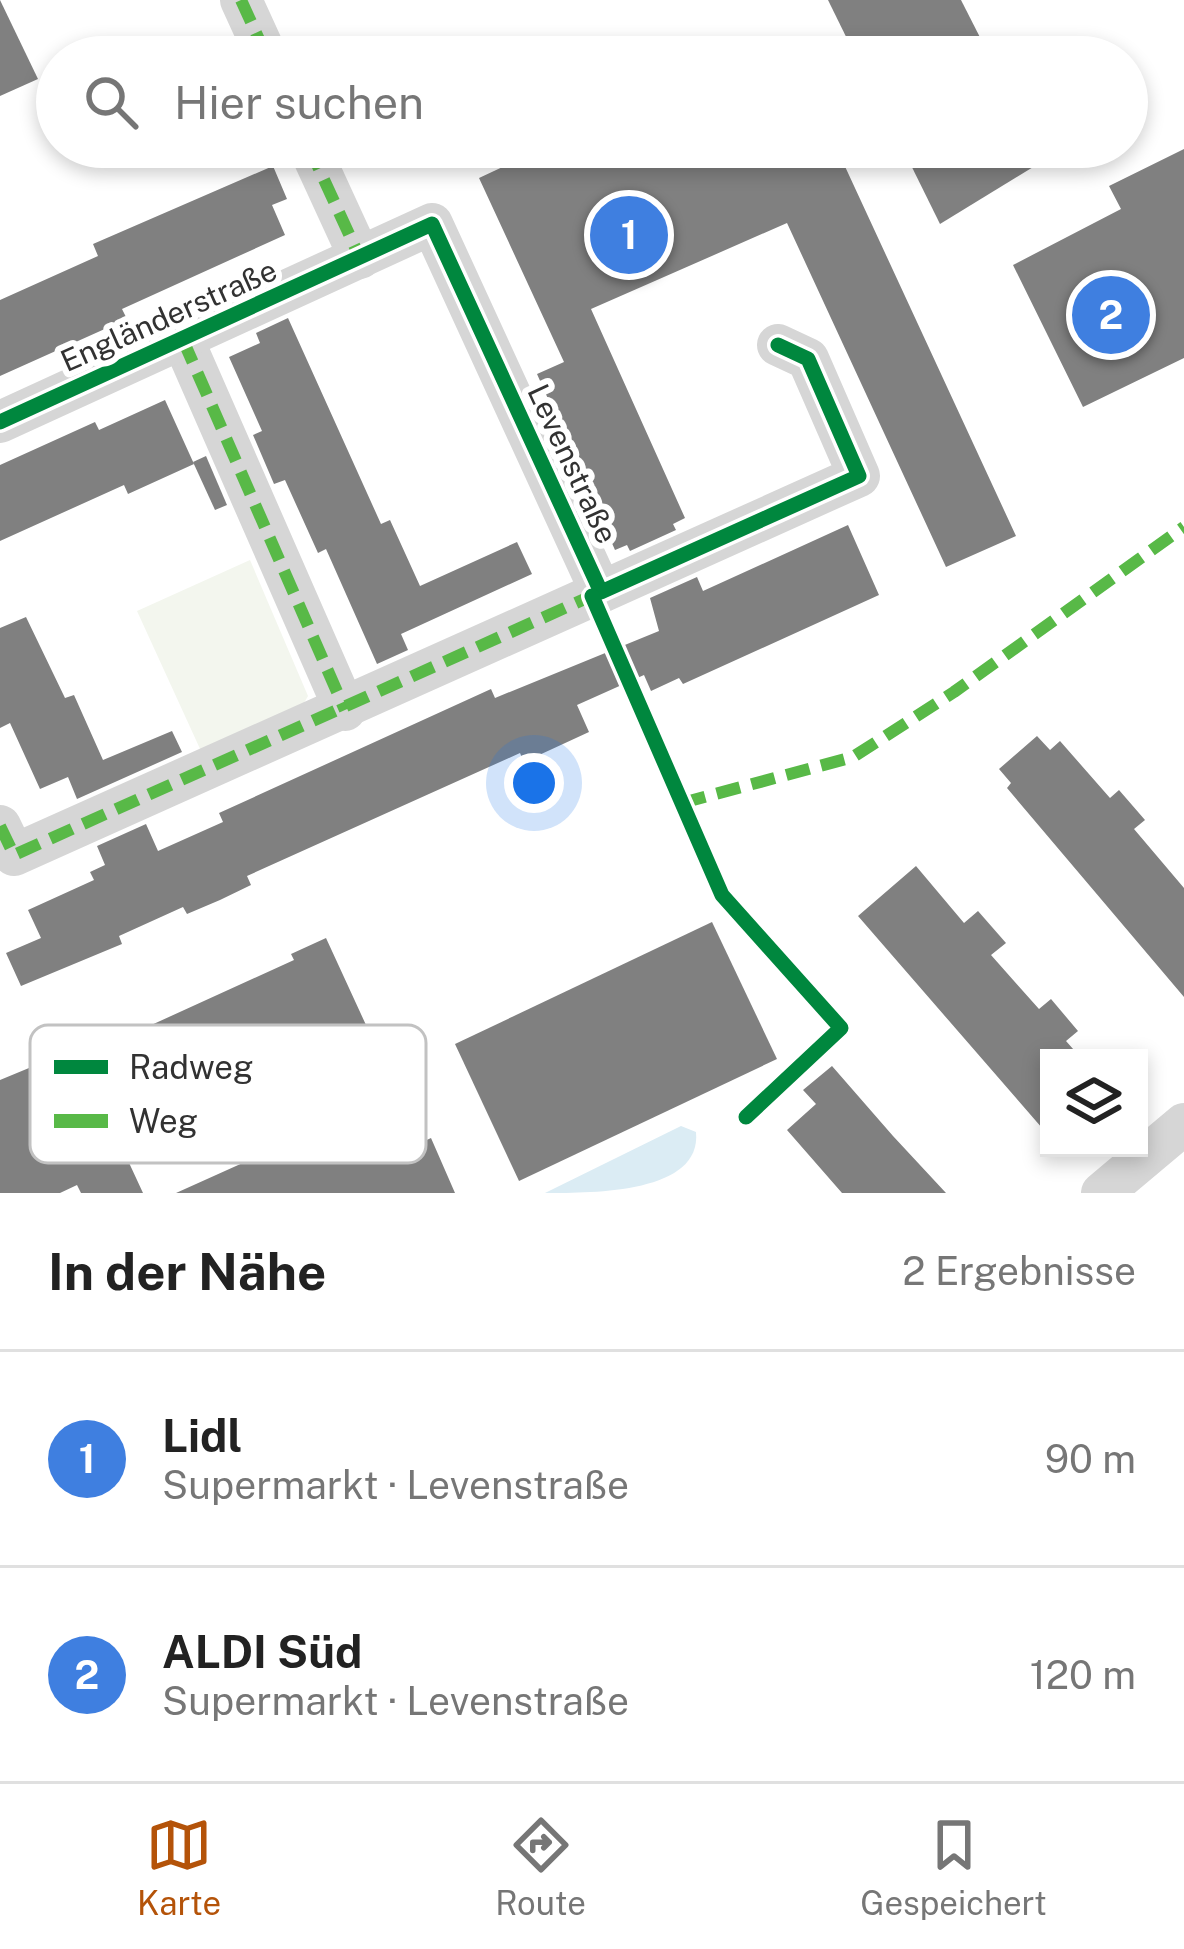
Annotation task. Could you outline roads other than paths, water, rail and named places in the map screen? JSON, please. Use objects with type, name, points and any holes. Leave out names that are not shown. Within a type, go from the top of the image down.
[{"type":"street","points":[[241,0],[257,36]]},
{"type":"street","points":[[318,168],[359,258]]},
{"type":"street","name":"Levenstraße","points":[[359,258],[432,224],[601,592],[859,476],[808,359],[778,345]]},
{"type":"street","name":"Engländerstraße","points":[[0,422],[359,258]]},
{"type":"street","name":"Engländerstraße","points":[[183,340],[345,710]]},
{"type":"street","points":[[0,826],[14,855],[601,592]]},
{"type":"street","points":[[1102,1193],[1184,1124]]},
{"type":"place","name":"Lidl","points":[[629,235]]},
{"type":"place","name":"ALDI Süd","points":[[1111,315]]}]
